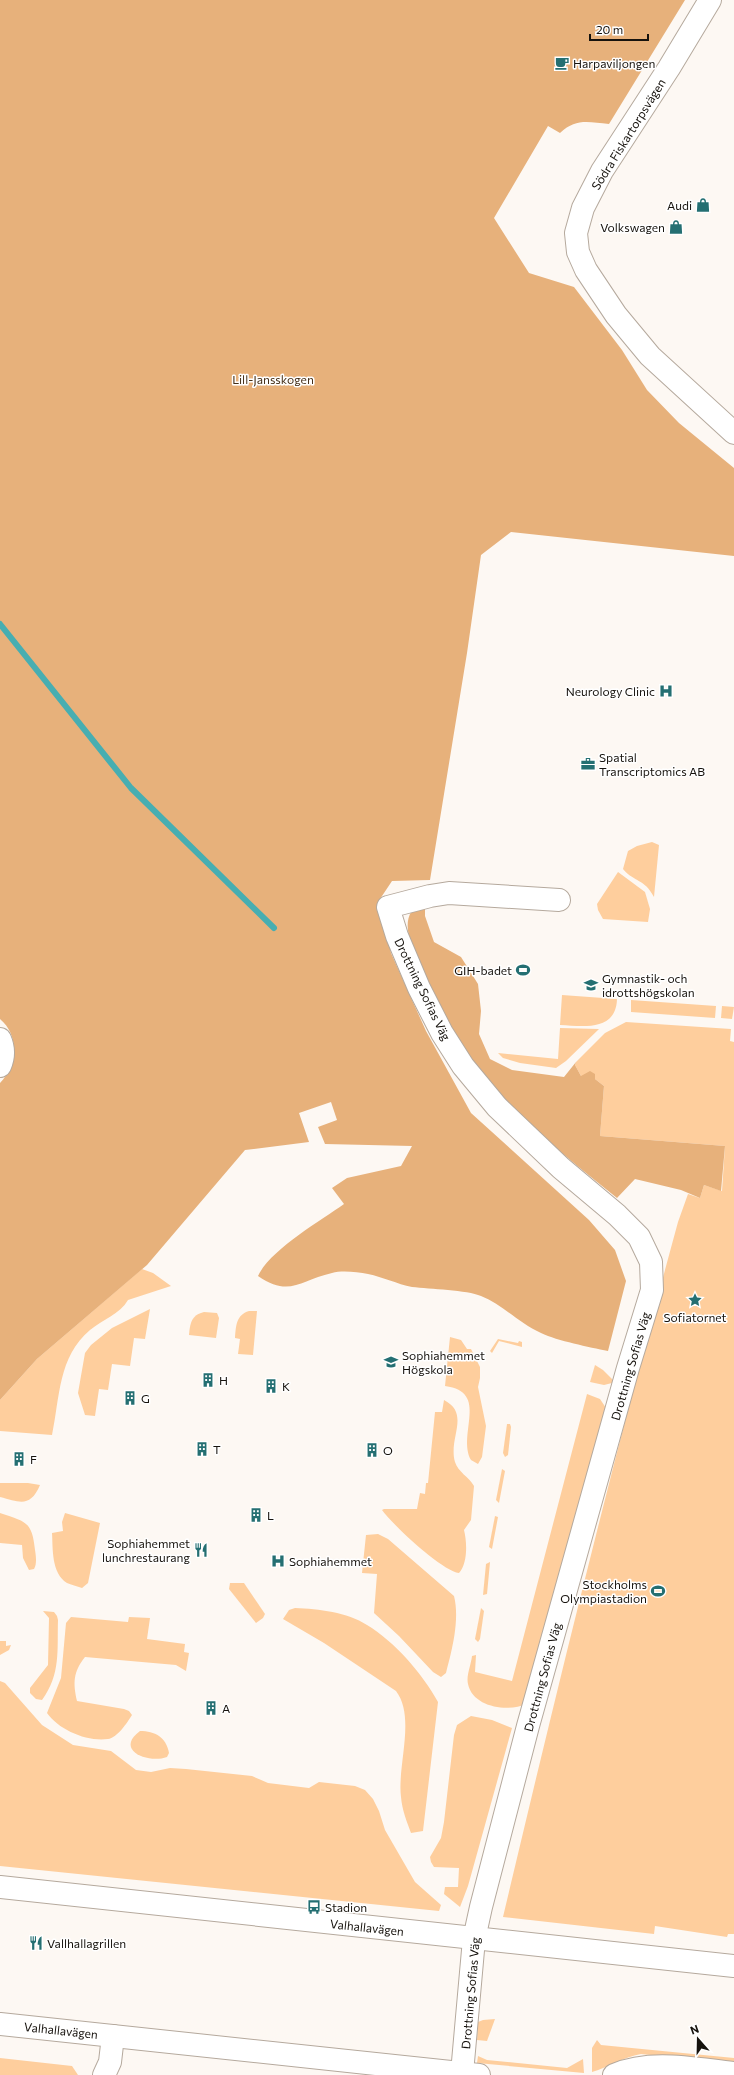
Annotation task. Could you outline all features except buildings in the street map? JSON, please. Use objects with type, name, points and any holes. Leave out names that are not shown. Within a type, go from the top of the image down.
[{"type":"street","name":"Södra Fiskartorpsvägen","points":[[710,0],[669,68],[602,171],[583,208],[576,233],[578,252],[586,270],[616,315],[650,356],[734,433]]},
{"type":"street","name":"Drottning Sofias Väg","points":[[471,2074],[474,1939],[528,1726],[628,1368],[652,1290],[651,1262],[639,1237],[617,1215],[561,1168],[497,1107],[463,1066],[442,1033],[419,988],[397,936],[388,907],[430,896],[449,893],[559,900]]},
{"type":"street","points":[[0,1039],[2,1044],[3,1059],[0,1066]]},
{"type":"street","name":"Valhallavägen","points":[[10,1888],[734,1966]]},
{"type":"street","points":[[0,1897],[10,1888]]},
{"type":"street","name":"Valhallavägen","points":[[0,2024],[471,2074]]},
{"type":"street","points":[[104,2075],[110,2062],[113,2036]]},
{"type":"street","points":[[614,2075],[625,2070],[659,2066],[734,2073]]},
{"type":"shaded area","points":[[652,842],[659,845],[654,897],[643,883],[632,877],[623,869],[628,851],[637,846]]},
{"type":"shaded area","points":[[618,872],[645,892],[650,909],[648,922],[603,919],[598,910],[597,904]]},
{"type":"shaded area","points":[[562,995],[617,999],[615,1010],[611,1017],[605,1022],[588,1026],[560,1025]]},
{"type":"shaded area","points":[[631,1000],[716,1006],[715,1018],[631,1012]]},
{"type":"shaded area","points":[[722,1006],[734,1007],[732,1019],[721,1018]]},
{"type":"shaded area","name":"Stockholms Olympiastadion","points":[[626,1022],[731,1029],[730,1041],[734,1042],[734,1934],[728,1934],[727,1937],[655,1926],[654,1934],[503,1917],[588,1569],[678,1222],[688,1194],[700,1198],[704,1185],[722,1191],[725,1146],[600,1136],[604,1086],[595,1079],[581,1076],[575,1065],[576,1062],[605,1033]]},
{"type":"shaded area","points":[[560,1028],[599,1029],[566,1061],[556,1068],[520,1063],[503,1058],[498,1053],[558,1059]]},
{"type":"shaded area","points":[[142,1269],[153,1273],[171,1286],[128,1300],[116,1313],[95,1326],[80,1341],[72,1352],[62,1378],[52,1435],[0,1431],[0,1400],[37,1359]]},
{"type":"shaded area","points":[[150,1309],[145,1339],[134,1338],[130,1366],[112,1364],[108,1390],[99,1389],[95,1416],[85,1415],[78,1393],[85,1353],[91,1345],[112,1328]]},
{"type":"shaded area","points":[[249,1311],[257,1311],[253,1355],[238,1354],[240,1339],[235,1338],[236,1325],[241,1315]]},
{"type":"shaded area","points":[[204,1312],[217,1313],[219,1318],[216,1338],[189,1335],[192,1320],[196,1315]]},
{"type":"shaded area","points":[[450,1337],[461,1340],[467,1349],[471,1349],[480,1367],[478,1387],[486,1426],[482,1457],[478,1464],[471,1460],[468,1450],[467,1438],[470,1416],[466,1396],[458,1390],[445,1386]]},
{"type":"shaded area","points":[[498,1339],[518,1343],[519,1341],[522,1342],[522,1347],[499,1341],[492,1353],[490,1351]]},
{"type":"shaded area","points":[[595,1365],[603,1370],[613,1380],[612,1383],[604,1385],[590,1382]]},
{"type":"shaded area","points":[[587,1394],[600,1399],[608,1411],[526,1704],[510,1708],[492,1706],[484,1703],[471,1692],[468,1684],[468,1674],[472,1656],[476,1655],[475,1672],[512,1681]]},
{"type":"shaded area","points":[[444,1400],[452,1406],[458,1419],[454,1444],[456,1466],[474,1486],[471,1520],[464,1530],[466,1546],[464,1564],[459,1573],[451,1570],[430,1556],[396,1526],[382,1510],[417,1509],[420,1493],[425,1494],[426,1483],[428,1483],[435,1412],[442,1412]]},
{"type":"shaded area","points":[[507,1424],[510,1424],[511,1427],[508,1455],[505,1457],[503,1453]]},
{"type":"shaded area","points":[[502,1469],[505,1471],[499,1503],[496,1500]]},
{"type":"shaded area","points":[[0,1483],[28,1483],[40,1485],[32,1497],[24,1502],[0,1497]]},
{"type":"shaded area","points":[[0,1513],[22,1521],[29,1528],[34,1540],[36,1555],[34,1569],[29,1570],[23,1558],[22,1545],[0,1543]]},
{"type":"shaded area","points":[[65,1513],[100,1523],[88,1583],[82,1588],[67,1583],[62,1579],[55,1567],[52,1533],[63,1531],[62,1522]]},
{"type":"shaded area","points":[[495,1516],[498,1517],[492,1549],[489,1547]]},
{"type":"shaded area","points":[[378,1534],[388,1539],[454,1596],[456,1605],[456,1625],[451,1655],[446,1673],[441,1677],[433,1672],[399,1636],[374,1613],[377,1574],[362,1573],[366,1535]]},
{"type":"shaded area","points":[[490,1562],[487,1594],[483,1595],[486,1564]]},
{"type":"shaded area","points":[[230,1583],[244,1583],[265,1614],[263,1618],[256,1623],[229,1589]]},
{"type":"shaded area","points":[[295,1608],[323,1610],[342,1614],[367,1625],[398,1649],[416,1669],[432,1691],[438,1702],[423,1831],[411,1833],[402,1807],[400,1785],[405,1714],[402,1702],[396,1691],[324,1643],[283,1619],[289,1610]]},
{"type":"shaded area","points":[[481,1608],[484,1611],[480,1639],[478,1642],[475,1639]]},
{"type":"shaded area","points":[[43,1611],[54,1612],[57,1616],[58,1652],[52,1681],[42,1700],[36,1699],[30,1693],[30,1688],[48,1665],[49,1618]]},
{"type":"shaded area","points":[[71,1617],[128,1622],[129,1617],[150,1618],[147,1639],[185,1644],[184,1652],[189,1653],[186,1671],[176,1665],[85,1657],[78,1668],[75,1678],[77,1701],[124,1709],[129,1711],[132,1715],[122,1730],[115,1736],[108,1739],[91,1739],[74,1734],[59,1725],[47,1713],[61,1678],[66,1623]]},
{"type":"shaded area","points":[[0,1641],[6,1641],[6,1646],[11,1645],[9,1650],[0,1655]]},
{"type":"shaded area","points":[[0,1681],[5,1683],[42,1725],[73,1745],[111,1751],[136,1770],[151,1772],[170,1768],[186,1769],[252,1776],[268,1783],[309,1788],[319,1782],[355,1786],[365,1790],[373,1799],[379,1811],[385,1830],[415,1882],[441,1905],[439,1911],[0,1866]]},
{"type":"shaded area","points":[[471,1716],[492,1720],[512,1728],[468,1886],[460,1907],[444,1894],[445,1887],[458,1887],[459,1868],[434,1867],[430,1857],[441,1838],[454,1735],[457,1725]]},
{"type":"shaded area","points":[[140,1731],[150,1732],[159,1736],[168,1747],[169,1753],[167,1757],[151,1759],[137,1754],[132,1749],[131,1744],[133,1738]]},
{"type":"shaded area","points":[[495,2019],[487,2041],[477,2040],[478,2022]]},
{"type":"shaded area","points":[[597,2040],[601,2045],[734,2058],[734,2064],[641,2054],[628,2057],[592,2072],[592,2048]]},
{"type":"shaded area","points":[[478,2056],[487,2060],[567,2068],[583,2059],[584,2073],[477,2063]]},
{"type":"shaded area","points":[[0,2058],[72,2066],[78,2075],[0,2075]]},
{"type":"green space","name":"Lill-Jansskogen","points":[[0,0],[685,0],[609,124],[588,122],[577,123],[571,125],[560,133],[548,126],[494,218],[529,273],[574,287],[622,350],[647,390],[679,423],[734,468],[734,556],[511,532],[481,555],[467,653],[430,880],[392,881],[380,899],[391,953],[426,1031],[471,1113],[589,1220],[615,1250],[626,1281],[608,1351],[583,1346],[541,1333],[525,1324],[497,1304],[475,1294],[412,1287],[374,1275],[345,1271],[321,1276],[287,1287],[279,1286],[258,1276],[264,1266],[284,1246],[309,1227],[344,1204],[332,1188],[347,1178],[401,1166],[412,1146],[325,1144],[318,1127],[337,1120],[331,1102],[299,1113],[309,1142],[245,1150],[147,1265],[37,1359],[0,1400],[0,1083],[10,1068],[14,1051],[11,1034],[0,1019]]},
{"type":"green space","points":[[425,901],[425,916],[434,942],[461,957],[478,984],[481,1011],[479,1034],[490,1059],[512,1070],[564,1077],[576,1062],[575,1065],[581,1076],[590,1071],[595,1074],[595,1079],[604,1086],[600,1136],[725,1146],[721,1191],[704,1185],[700,1198],[681,1190],[635,1179],[617,1198],[546,1140],[523,1118],[480,1073],[461,1049],[437,1009],[412,946],[408,928],[408,920],[411,913],[416,906]]},
{"type":"waterway","points":[[0,624],[131,788],[274,928]]},
{"type":"place","name":"Harpaviljongen","points":[[562,63]]},
{"type":"place","name":"Audi","points":[[703,205]]},
{"type":"place","name":"Volkswagen","points":[[676,227]]},
{"type":"place","name":"Neurology Clinic","points":[[666,691]]},
{"type":"place","name":"Spatial Transcriptomics AB","points":[[588,764]]},
{"type":"place","name":"GIH-badet","points":[[523,970]]},
{"type":"place","name":"Gymnastik- och idrottshögskolan","points":[[591,985]]},
{"type":"place","name":"Sofiatornet","points":[[695,1300]]},
{"type":"place","name":"Sophiahemmet Högskola","points":[[391,1362]]},
{"type":"place","name":"H","points":[[208,1380]]},
{"type":"place","name":"K","points":[[271,1386]]},
{"type":"place","name":"G","points":[[130,1398]]},
{"type":"place","name":"T","points":[[202,1449]]},
{"type":"place","name":"O","points":[[372,1450]]},
{"type":"place","name":"F","points":[[19,1459]]},
{"type":"place","name":"L","points":[[256,1515]]},
{"type":"place","name":"Sophiahemmet lunchrestaurang","points":[[201,1550]]},
{"type":"place","name":"Sophiahemmet","points":[[278,1561]]},
{"type":"place","name":"Stockholms Olympiastadion","points":[[658,1591]]},
{"type":"place","name":"A","points":[[211,1708]]},
{"type":"place","name":"Stadion","points":[[314,1907]]},
{"type":"place","name":"Vallhallagrillen","points":[[36,1943]]}]
